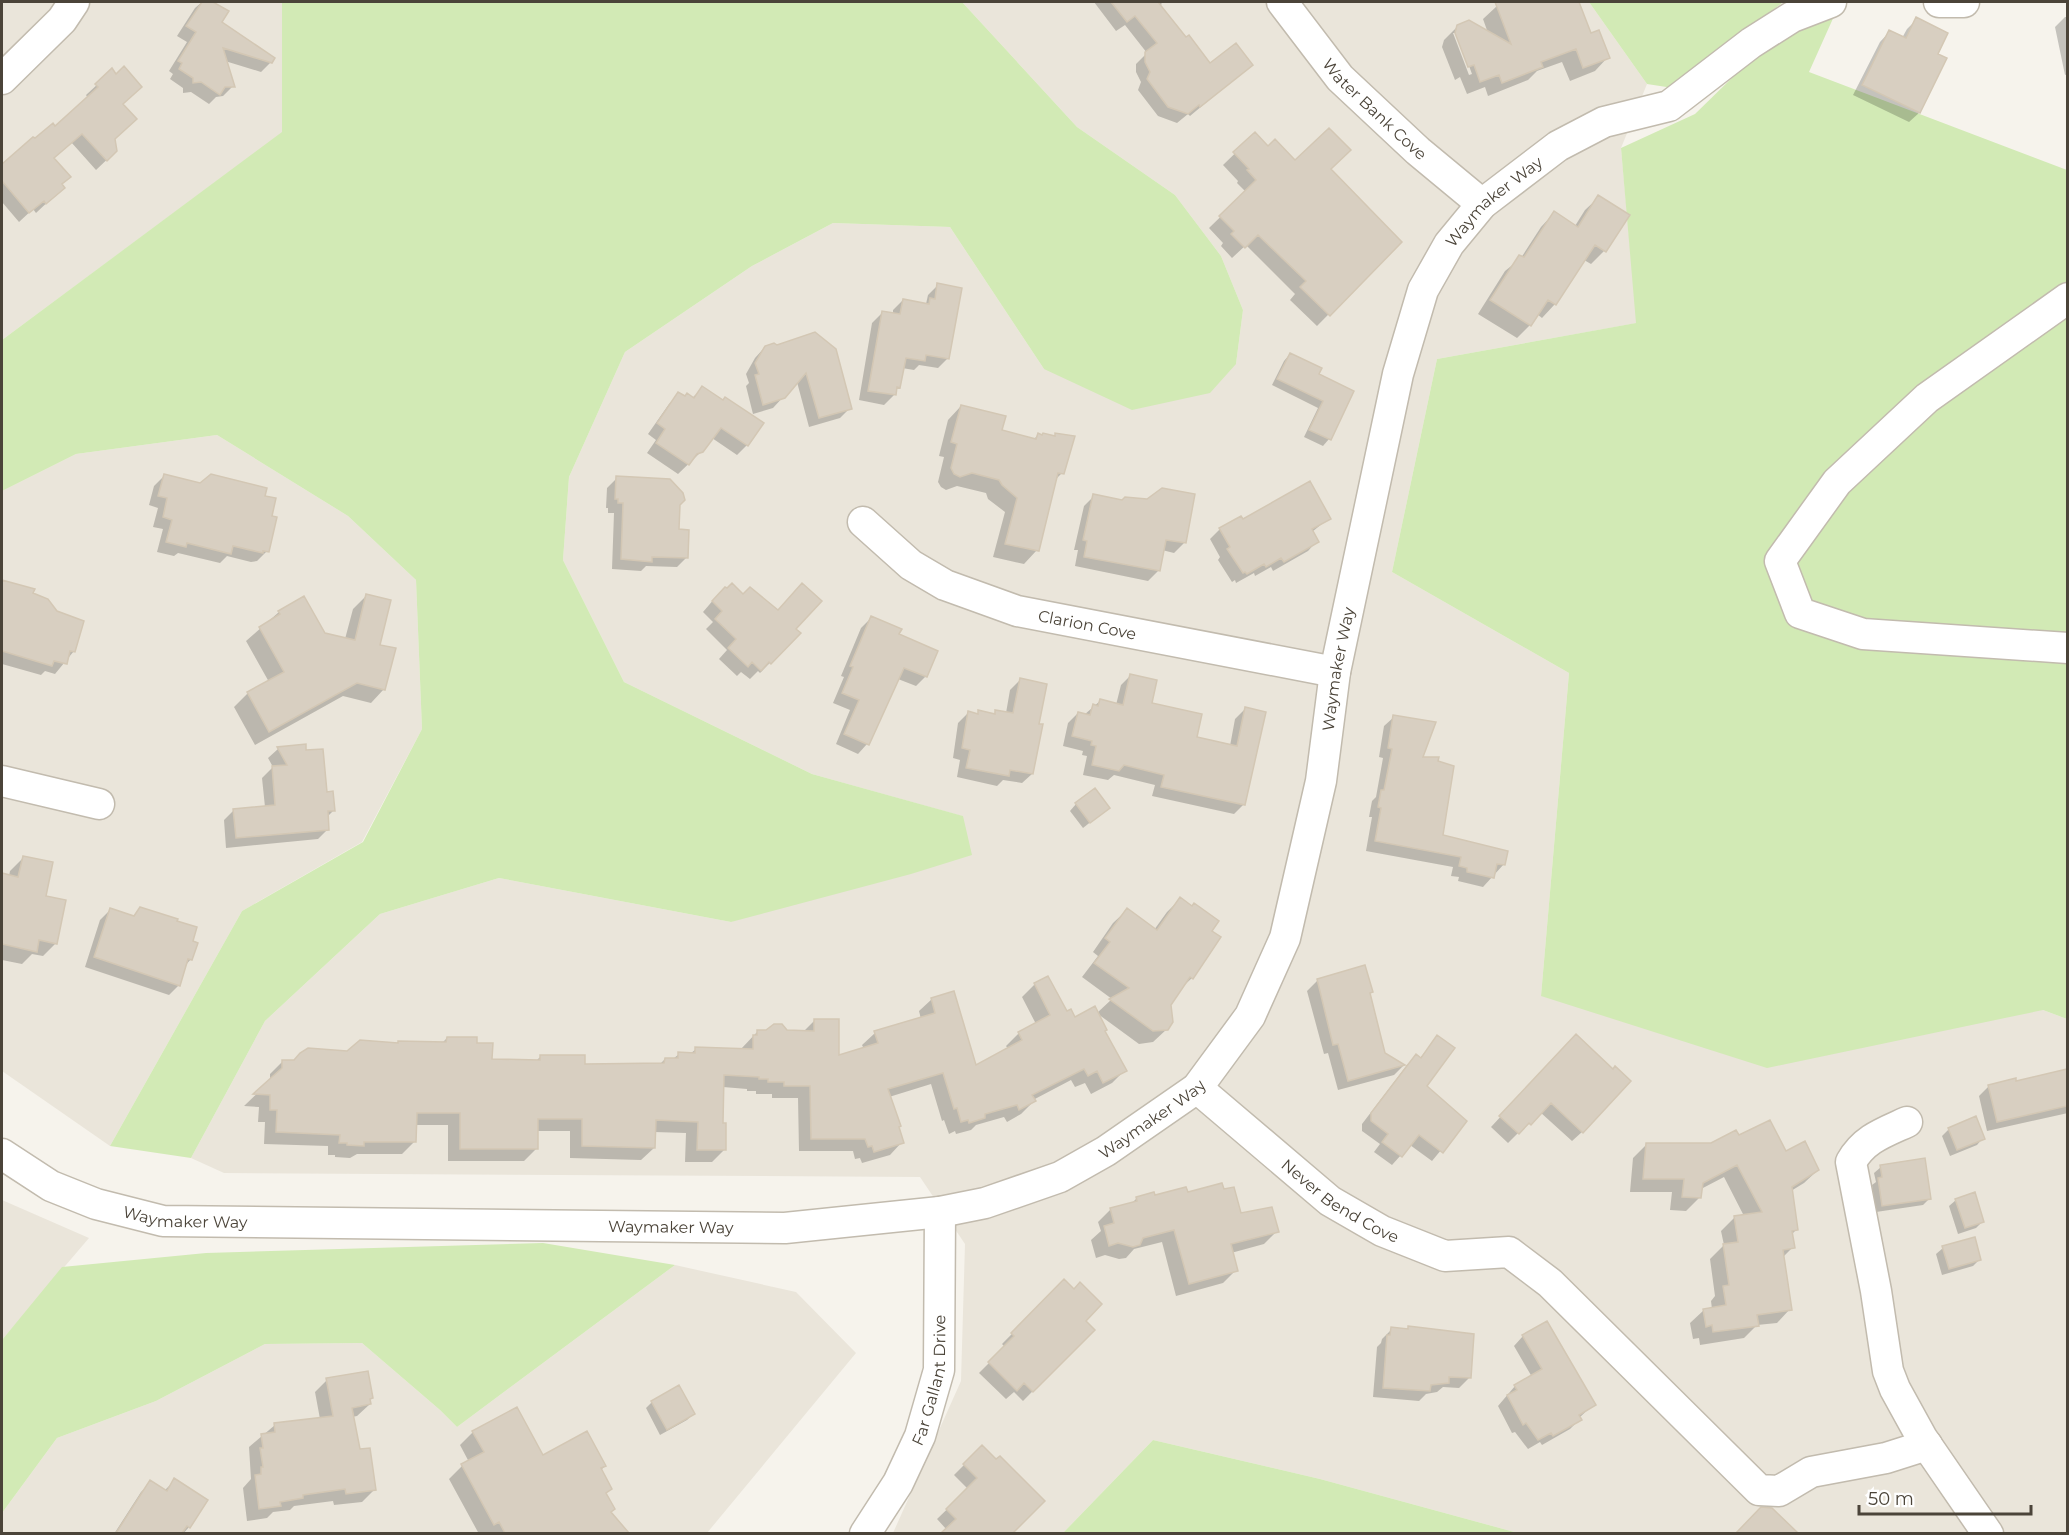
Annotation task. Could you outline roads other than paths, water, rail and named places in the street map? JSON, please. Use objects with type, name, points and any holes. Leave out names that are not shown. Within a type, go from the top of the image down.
[{"type":"street","points":[[2,79],[62,20],[74,2]]},
{"type":"street","name":"Water Bank Cove","points":[[1282,2],[1340,78],[1418,151],[1482,204]]},
{"type":"street","name":"Waymaker Way","points":[[2,1154],[51,1186],[96,1204],[163,1221],[785,1228],[940,1212],[985,1203],[1060,1177],[1106,1151],[1197,1088],[1250,1016],[1285,938],[1321,781],[1335,672],[1398,374],[1423,290],[1449,244],[1482,204],[1557,146],[1604,122],[1669,106],[1751,43],[1792,17],[1831,2]]},
{"type":"street","points":[[1939,2],[1964,2]]},
{"type":"street","points":[[2067,298],[1927,398],[1837,482],[1780,561],[1800,613],[1863,634],[2067,648]]},
{"type":"street","name":"Clarion Cove","points":[[864,522],[911,565],[945,585],[1017,611],[1335,672]]},
{"type":"street","points":[[2,781],[99,804]]},
{"type":"street","name":"Never Bend Cove","points":[[1197,1088],[1330,1201],[1382,1231],[1444,1256],[1509,1252],[1550,1283],[1759,1490],[1779,1491],[1811,1472],[1886,1458],[1927,1445]]},
{"type":"street","points":[[1907,1122],[1867,1141],[1851,1162],[1876,1291],[1888,1371],[1895,1389],[1927,1445],[1988,1533]]},
{"type":"street","name":"Far Gallant Drive","points":[[865,1533],[898,1483],[920,1436],[939,1370],[940,1212]]}]
